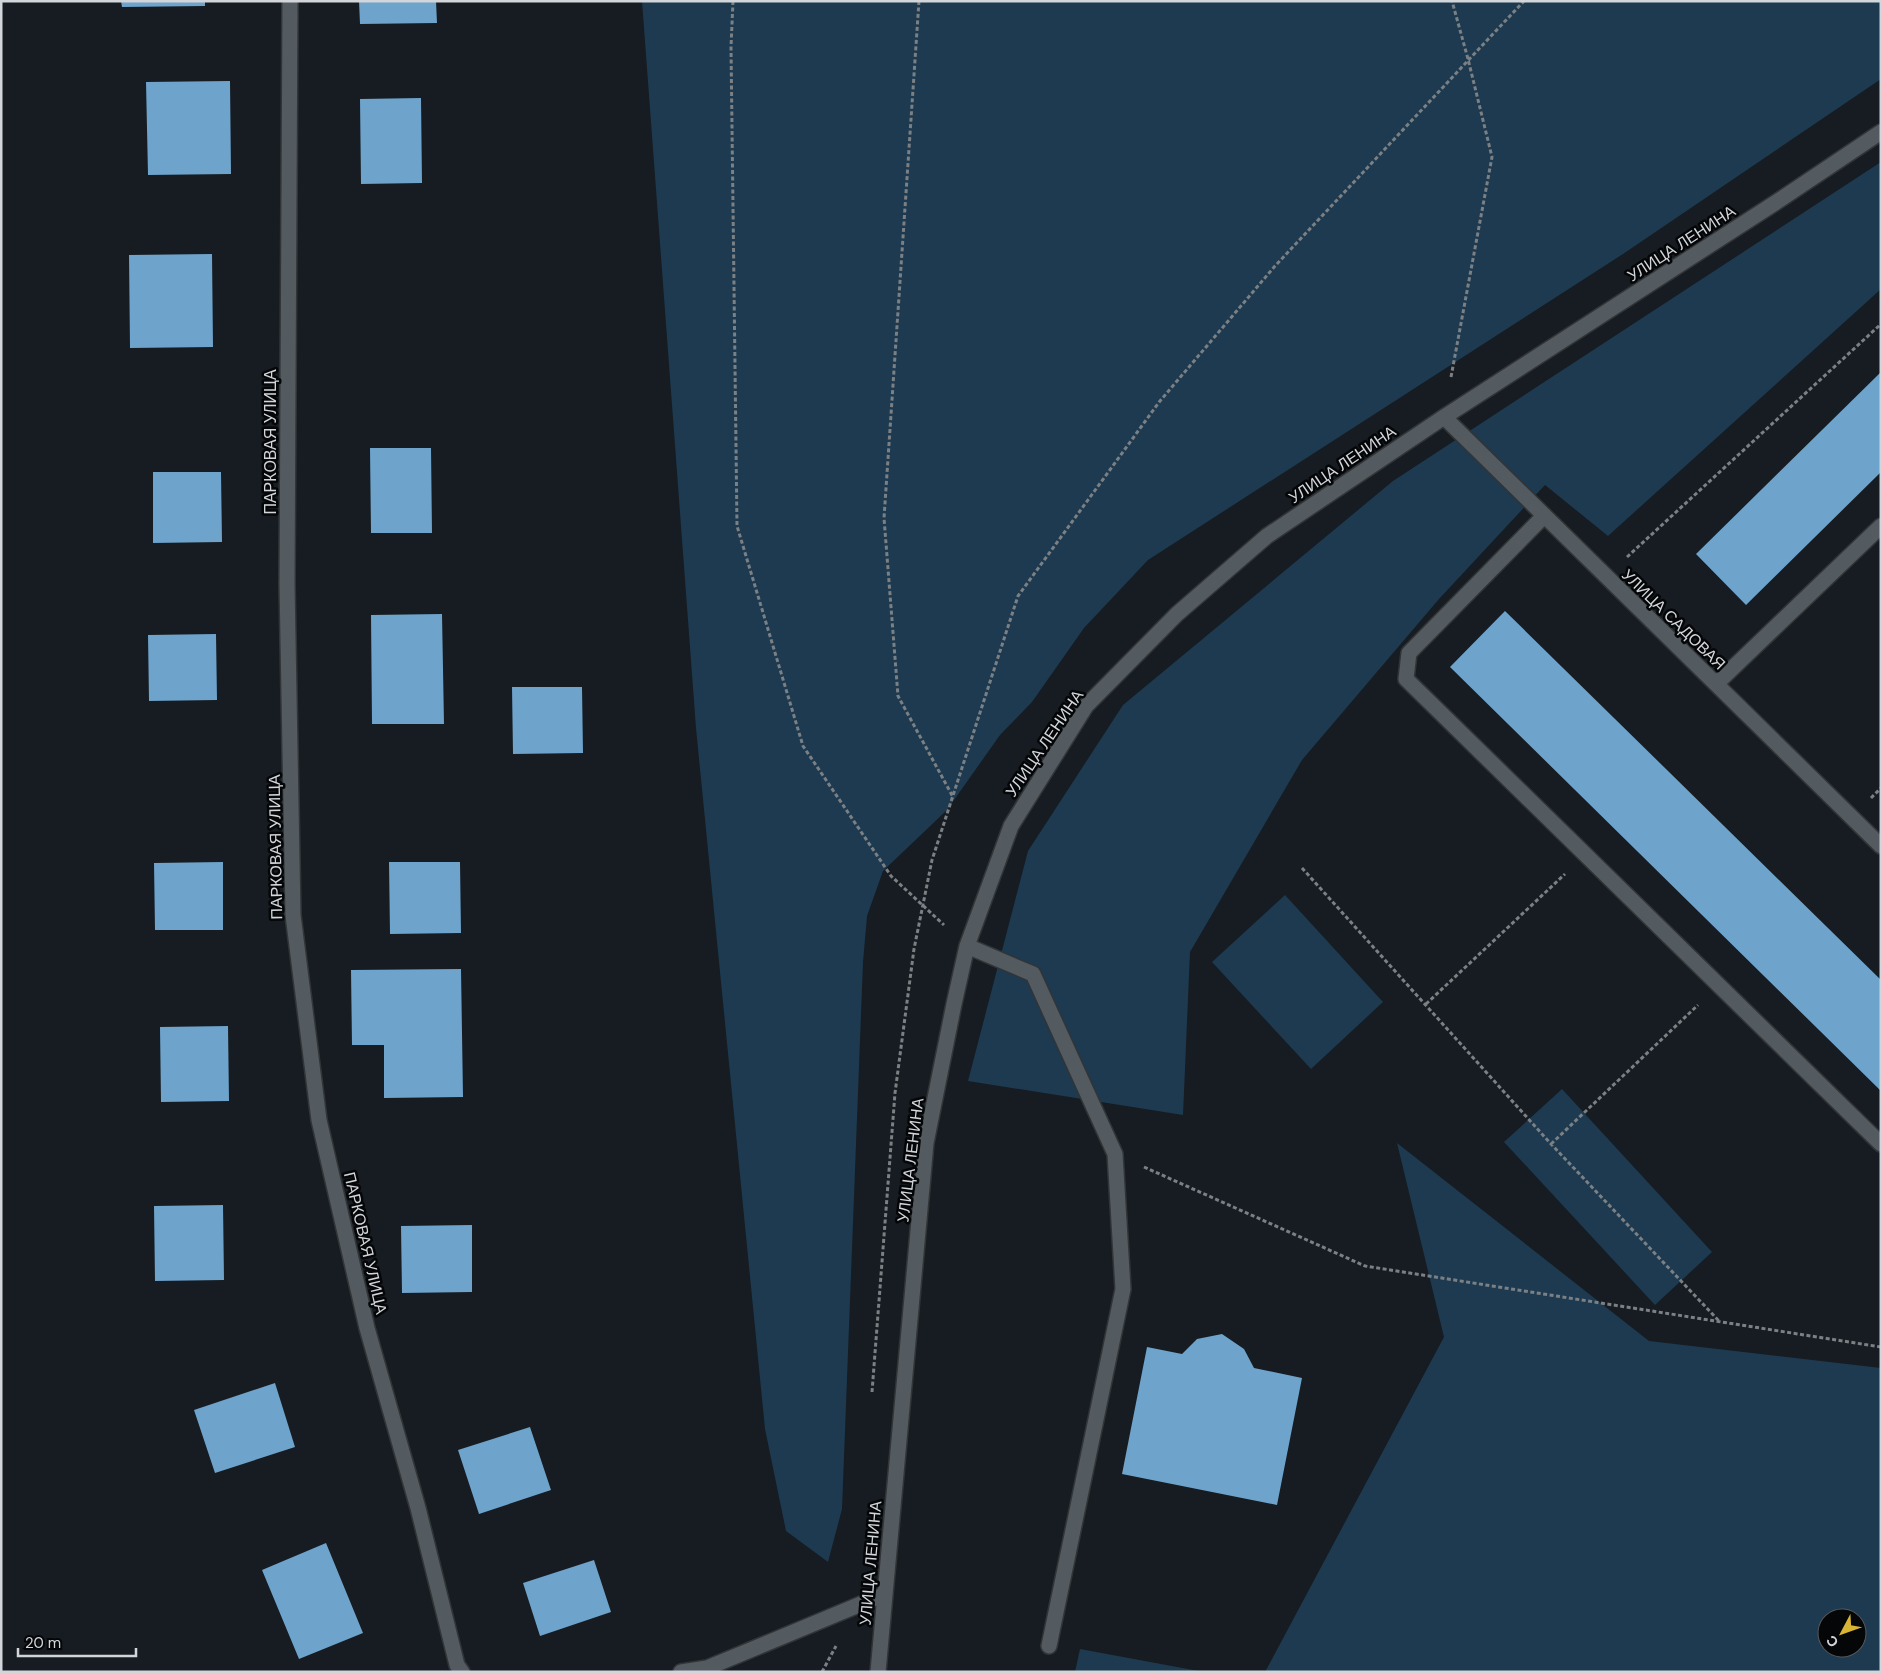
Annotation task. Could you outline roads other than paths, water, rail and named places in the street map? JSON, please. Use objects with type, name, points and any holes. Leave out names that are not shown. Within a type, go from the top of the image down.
[{"type":"street","name":"ПАРКОВАЯ УЛИЦА","points":[[290,1],[287,584],[293,915],[319,1120],[367,1328],[418,1508],[457,1665],[462,1672]]},
{"type":"street","name":"УЛИЦА ЛЕНИНА","points":[[878,1672],[926,1143],[967,946],[1010,826],[1086,706],[1177,614],[1268,536],[1444,417],[1778,201],[1881,132]]},
{"type":"street","name":"УЛИЦА САДОВАЯ","points":[[1444,417],[1881,846]]},
{"type":"street","points":[[1544,516],[1409,653],[1406,679],[1881,1144]]},
{"type":"street","points":[[1716,684],[1881,526]]},
{"type":"street","points":[[967,946],[1033,974],[1114,1154],[1123,1289],[1049,1646]]},
{"type":"street","points":[[681,1672],[707,1668],[885,1594]]}]
